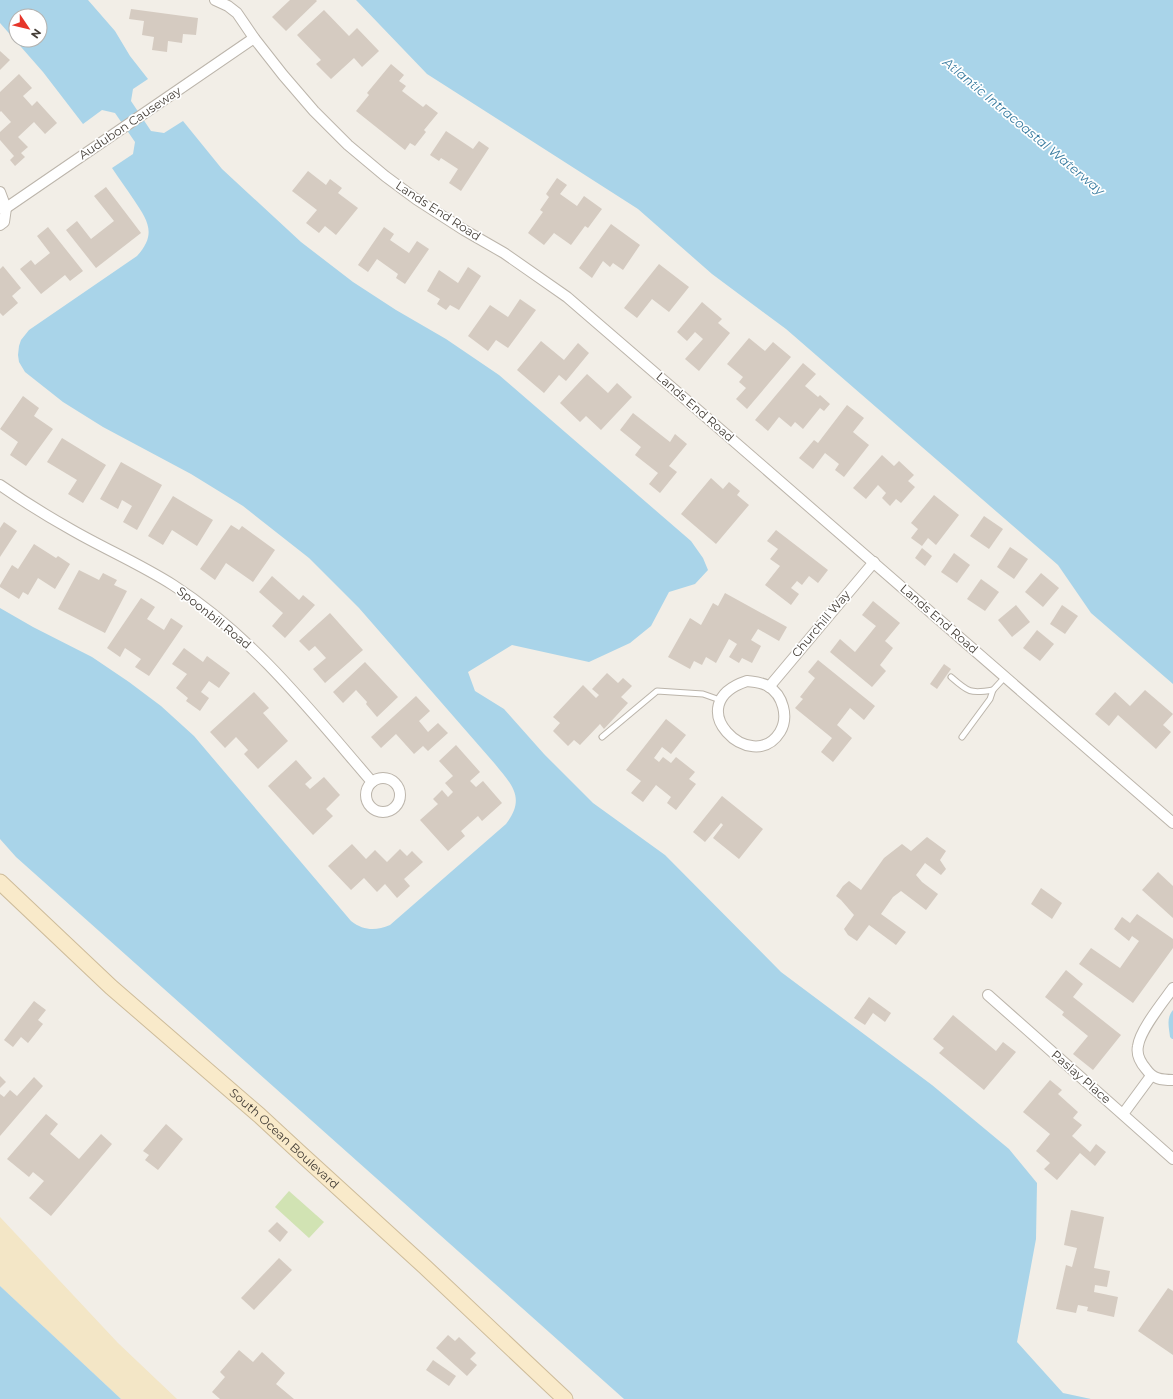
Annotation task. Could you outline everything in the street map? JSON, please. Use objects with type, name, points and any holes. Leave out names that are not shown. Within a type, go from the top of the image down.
[{"type":"main road","name":"South Ocean Boulevard","points":[[0,882],[111,987],[259,1115],[435,1276],[566,1399]]},
{"type":"street","name":"Lands End Road","points":[[215,0],[228,6],[237,13],[283,76],[314,112],[348,145],[385,176],[416,199],[451,222],[504,253],[567,297],[1173,822]]},
{"type":"street","name":"Audubon Causeway","points":[[3,208],[125,127],[254,38]]},
{"type":"street","points":[[0,192],[4,222],[0,225]]},
{"type":"street","name":"Spoonbill Road","points":[[0,485],[30,506],[66,527],[129,559],[173,585],[213,614],[274,669],[372,782]]},
{"type":"street","name":"Churchill Way","points":[[769,687],[874,562]]},
{"type":"street","points":[[747,681],[758,682],[769,687],[775,692],[785,712],[785,722],[780,732],[763,746],[752,747],[742,744],[725,730],[719,721],[717,711],[720,700],[727,691],[736,685],[747,681]]},
{"type":"street","points":[[1173,988],[1141,1036],[1138,1046],[1138,1055],[1141,1064],[1151,1076],[1163,1080],[1173,1080]]},
{"type":"street","name":"Paslay Place","points":[[988,995],[1173,1159]]},
{"type":"street","points":[[1123,1114],[1151,1076]]},
{"type":"lane","points":[[962,737],[990,699],[993,690],[1005,676]]},
{"type":"lane","points":[[951,677],[970,691],[976,692],[993,690]]},
{"type":"lane","points":[[602,737],[657,692],[703,694],[720,700]]},
{"type":"green space","points":[[289,1191],[324,1222],[309,1238],[275,1207]]},
{"type":"sand","points":[[0,1217],[118,1343],[177,1399],[121,1399],[0,1286]]},
{"type":"water","points":[[0,0],[88,0],[115,31],[130,56],[148,79],[133,89],[131,101],[151,131],[164,133],[183,121],[222,169],[301,242],[353,282],[396,310],[446,339],[499,375],[691,541],[703,558],[708,570],[695,584],[669,592],[651,626],[630,643],[589,662],[512,645],[468,672],[475,691],[504,709],[544,754],[593,803],[665,855],[781,972],[932,1085],[1009,1149],[1037,1183],[1036,1239],[1017,1342],[1063,1393],[1091,1399],[624,1399],[16,857],[0,839],[0,608],[33,627],[92,657],[161,706],[194,736],[351,921],[361,927],[375,929],[390,925],[506,824],[512,815],[516,799],[511,785],[495,764],[359,608],[309,558],[243,506],[191,474],[103,427],[63,402],[25,372],[19,362],[18,355],[21,340],[29,330],[137,256],[147,241],[149,234],[143,215],[112,168],[133,154],[135,142],[115,113],[102,110],[83,124],[43,72],[22,48],[48,48],[48,8],[8,8],[8,32],[0,23]]},
{"type":"water","name":"Atlantic Intracoastal Waterway","points":[[356,0],[1173,0],[1173,684],[1091,613],[1058,565],[786,329],[712,274],[638,209],[427,74]]},
{"type":"water","points":[[1173,1010],[1172,1039],[1170,1037],[1168,1023],[1169,1016]]},
{"type":"water","points":[[0,1286],[121,1399],[0,1399]]},
{"type":"building","points":[[290,0],[317,1],[286,31],[272,17]]},
{"type":"building","points":[[131,9],[198,18],[196,35],[183,34],[182,43],[168,41],[167,52],[152,50],[154,37],[142,35],[144,21],[129,19]]},
{"type":"building","points":[[324,10],[349,36],[357,28],[379,51],[362,67],[354,58],[331,79],[316,64],[321,60],[297,35]]},
{"type":"building","points":[[0,51],[10,60],[0,70]]},
{"type":"building","points":[[391,64],[404,75],[399,81],[406,86],[402,91],[423,107],[426,104],[438,113],[424,130],[426,132],[415,146],[410,143],[405,150],[356,111],[369,95],[367,93]]},
{"type":"building","points":[[19,74],[32,88],[23,96],[32,106],[37,101],[57,123],[45,134],[34,122],[18,137],[28,147],[21,153],[25,157],[15,166],[10,160],[14,156],[0,140],[0,132],[11,122],[1,111],[0,112],[0,92]]},
{"type":"building","points":[[446,131],[473,149],[479,141],[489,148],[461,191],[449,183],[458,169],[441,158],[439,161],[430,155]]},
{"type":"building","points":[[308,171],[326,185],[330,179],[342,188],[338,193],[358,208],[336,235],[325,226],[319,233],[306,223],[317,210],[292,191]]},
{"type":"building","points":[[557,178],[567,185],[560,194],[577,206],[584,196],[602,209],[588,228],[585,226],[571,245],[554,233],[544,245],[528,233],[543,212],[540,210],[549,197],[546,194]]},
{"type":"building","points":[[106,187],[141,233],[96,268],[66,230],[77,221],[91,239],[114,221],[94,196]]},
{"type":"building","points":[[611,224],[640,245],[623,270],[613,263],[610,267],[603,261],[592,278],[579,268]]},
{"type":"building","points":[[48,227],[83,271],[70,281],[65,275],[41,294],[20,269],[31,260],[35,265],[50,253],[37,236]]},
{"type":"building","points":[[384,227],[394,234],[390,240],[409,253],[417,241],[429,249],[405,284],[396,278],[398,274],[377,259],[368,272],[358,265]]},
{"type":"building","points":[[659,264],[689,287],[669,312],[652,299],[637,318],[624,308]]},
{"type":"building","points":[[3,266],[21,288],[12,296],[18,303],[3,316],[0,313],[0,269]]},
{"type":"building","points":[[468,267],[481,276],[459,310],[450,305],[446,310],[437,304],[440,299],[427,291],[439,270],[458,283]]},
{"type":"building","points":[[520,299],[536,310],[508,348],[496,340],[488,351],[468,336],[490,305],[508,317]]},
{"type":"building","points":[[702,302],[722,319],[718,323],[730,333],[699,371],[685,359],[703,339],[695,332],[687,341],[677,332]]},
{"type":"building","points":[[749,338],[765,351],[773,342],[791,357],[747,409],[736,399],[746,388],[739,382],[743,377],[727,364]]},
{"type":"building","points":[[541,341],[564,360],[578,343],[589,353],[566,381],[559,375],[544,393],[517,370]]},
{"type":"building","points":[[803,363],[816,374],[805,386],[818,397],[820,395],[830,404],[824,411],[820,408],[803,429],[795,422],[791,427],[779,417],[768,431],[755,420]]},
{"type":"building","points":[[587,374],[608,393],[617,383],[632,397],[601,430],[586,416],[580,422],[560,403]]},
{"type":"building","points":[[23,396],[39,408],[34,416],[53,429],[26,466],[10,455],[18,442],[0,429]]},
{"type":"building","points":[[847,405],[864,418],[853,432],[869,445],[844,477],[835,470],[839,464],[825,453],[813,469],[799,458],[814,440],[818,443]]},
{"type":"building","points":[[633,413],[670,442],[675,434],[687,444],[669,466],[677,472],[660,493],[649,484],[658,473],[635,455],[641,447],[620,430]]},
{"type":"building","points":[[62,438],[106,465],[83,503],[68,494],[77,480],[47,462]]},
{"type":"building","points":[[882,455],[894,466],[899,461],[914,475],[908,481],[915,487],[901,503],[896,499],[890,506],[882,498],[886,493],[878,485],[866,499],[853,488]]},
{"type":"building","points":[[121,462],[162,485],[137,530],[123,522],[132,506],[122,500],[118,509],[100,499]]},
{"type":"building","points":[[711,478],[723,489],[729,482],[740,491],[737,495],[749,505],[716,544],[681,514]]},
{"type":"building","points":[[934,495],[959,515],[936,545],[928,538],[922,546],[911,538],[918,529],[911,523]]},
{"type":"building","points":[[173,496],[213,520],[197,546],[172,530],[163,545],[148,536]]},
{"type":"building","points":[[984,516],[1003,529],[989,549],[970,536]]},
{"type":"building","points":[[4,522],[17,531],[0,557],[0,528]]},
{"type":"building","points":[[231,525],[239,530],[242,526],[275,550],[253,582],[226,563],[215,580],[200,569]]},
{"type":"building","points":[[776,530],[828,570],[818,583],[809,576],[802,585],[797,581],[791,588],[799,594],[791,605],[765,585],[780,566],[770,559],[778,549],[767,541]]},
{"type":"building","points":[[34,544],[56,558],[58,556],[70,564],[55,589],[38,578],[28,595],[23,592],[19,599],[0,587],[0,585],[12,565],[18,569]]},
{"type":"building","points":[[1010,547],[1028,559],[1014,579],[997,567]]},
{"type":"building","points":[[922,548],[932,556],[925,566],[915,558]]},
{"type":"building","points":[[954,553],[970,565],[957,583],[941,572]]},
{"type":"building","points":[[79,570],[99,580],[103,573],[117,580],[114,585],[127,591],[105,633],[58,609]]},
{"type":"building","points":[[1041,573],[1059,588],[1043,607],[1025,592]]},
{"type":"building","points":[[272,576],[299,600],[303,595],[315,605],[285,638],[272,626],[283,613],[259,592]]},
{"type":"building","points":[[981,579],[999,592],[985,611],[967,599]]},
{"type":"building","points":[[725,593],[787,627],[779,641],[758,629],[751,640],[761,646],[752,663],[742,658],[739,663],[729,657],[737,644],[729,639],[716,663],[706,657],[702,665],[694,661],[690,669],[668,657],[690,618],[701,625],[713,603],[718,606]]},
{"type":"building","points":[[141,598],[155,607],[147,619],[164,630],[171,618],[183,626],[149,676],[135,667],[141,659],[125,648],[120,657],[107,648]]},
{"type":"building","points":[[873,601],[900,623],[885,641],[893,648],[880,665],[886,671],[872,687],[830,652],[840,639],[855,652],[876,626],[862,615]]},
{"type":"building","points":[[1016,605],[1030,622],[1012,637],[998,620]]},
{"type":"building","points":[[1062,605],[1078,616],[1065,634],[1050,624]]},
{"type":"building","points":[[330,613],[363,650],[325,683],[313,669],[326,658],[315,646],[309,651],[299,641]]},
{"type":"building","points":[[1037,630],[1054,644],[1040,661],[1023,648]]},
{"type":"building","points":[[184,648],[203,662],[207,656],[230,673],[219,688],[209,681],[201,692],[209,698],[200,711],[186,701],[188,698],[176,688],[187,674],[172,664]]},
{"type":"building","points":[[818,660],[875,706],[864,720],[850,708],[837,725],[852,738],[833,762],[821,752],[832,738],[795,708],[803,699],[800,697],[815,678],[808,672]]},
{"type":"building","points":[[365,662],[398,697],[377,717],[366,704],[367,702],[356,690],[343,703],[333,692]]},
{"type":"building","points":[[944,664],[951,669],[937,689],[930,684]]},
{"type":"building","points":[[607,673],[618,683],[623,678],[632,686],[621,697],[628,703],[604,729],[600,724],[580,745],[574,740],[568,746],[553,731],[560,723],[553,717],[583,685],[596,698],[599,695],[592,689]]},
{"type":"building","points":[[1145,690],[1173,714],[1163,725],[1171,732],[1156,749],[1118,715],[1109,726],[1095,714],[1115,692],[1130,706]]},
{"type":"building","points":[[254,692],[269,708],[263,713],[288,741],[258,769],[244,754],[248,750],[236,737],[225,748],[210,732]]},
{"type":"building","points":[[416,696],[430,711],[419,721],[428,732],[438,723],[448,733],[428,751],[423,746],[414,754],[396,734],[381,748],[371,737]]},
{"type":"building","points":[[666,719],[686,735],[671,754],[662,747],[654,758],[659,762],[663,757],[671,763],[676,757],[695,772],[689,779],[696,784],[676,810],[667,803],[671,797],[656,785],[643,802],[631,793],[641,781],[626,770]]},
{"type":"building","points":[[456,745],[480,772],[470,781],[476,787],[483,781],[502,803],[482,821],[478,816],[461,831],[465,836],[448,851],[420,820],[438,804],[433,799],[442,790],[448,797],[453,792],[445,783],[453,776],[439,761]]},
{"type":"building","points":[[296,760],[312,778],[305,784],[310,789],[324,777],[340,795],[326,809],[333,816],[313,835],[268,786]]},
{"type":"building","points":[[722,796],[763,829],[739,859],[713,838],[723,825],[721,823],[705,842],[693,832]]},
{"type":"building","points":[[927,837],[946,851],[940,860],[946,869],[941,875],[925,863],[916,875],[922,882],[938,894],[926,910],[901,891],[893,897],[881,914],[906,932],[896,945],[869,925],[857,941],[848,935],[844,929],[854,915],[836,896],[843,886],[849,881],[861,890],[884,858],[902,844],[911,851]]},
{"type":"building","points":[[352,844],[366,859],[375,850],[387,862],[400,849],[407,856],[412,851],[423,862],[404,879],[410,886],[397,898],[385,884],[377,892],[364,878],[351,890],[328,866]]},
{"type":"building","points":[[1158,872],[1173,886],[1173,918],[1142,890]]},
{"type":"building","points":[[1041,888],[1062,903],[1052,919],[1031,904]]},
{"type":"building","points":[[1137,914],[1173,939],[1173,948],[1133,1003],[1079,964],[1091,948],[1120,968],[1139,941],[1132,936],[1129,941],[1114,929],[1122,917],[1130,923]]},
{"type":"building","points":[[1066,970],[1083,984],[1073,997],[1121,1035],[1093,1070],[1073,1054],[1088,1036],[1062,1015],[1064,1012],[1045,997]]},
{"type":"building","points":[[869,997],[891,1013],[885,1022],[873,1013],[865,1025],[854,1018]]},
{"type":"building","points":[[34,1001],[46,1010],[38,1020],[43,1024],[28,1043],[21,1037],[13,1047],[4,1040]]},
{"type":"building","points":[[953,1015],[996,1051],[1003,1042],[1016,1052],[984,1090],[939,1053],[944,1048],[933,1039]]},
{"type":"building","points":[[0,1076],[6,1082],[0,1088]]},
{"type":"building","points":[[34,1077],[43,1086],[0,1136],[0,1094],[4,1097],[10,1090],[17,1096]]},
{"type":"building","points":[[1050,1080],[1062,1090],[1058,1094],[1078,1112],[1073,1118],[1082,1125],[1072,1136],[1090,1152],[1096,1144],[1106,1152],[1095,1166],[1080,1153],[1057,1180],[1044,1169],[1050,1163],[1036,1151],[1050,1134],[1023,1112]]},
{"type":"building","points":[[46,1114],[58,1124],[50,1134],[79,1159],[101,1134],[112,1144],[51,1216],[29,1198],[44,1181],[33,1172],[29,1177],[7,1159]]},
{"type":"building","points":[[166,1124],[183,1139],[158,1170],[145,1160],[149,1155],[143,1151]]},
{"type":"building","points":[[1071,1210],[1104,1217],[1094,1268],[1110,1271],[1107,1287],[1095,1285],[1094,1292],[1118,1297],[1114,1317],[1087,1311],[1088,1307],[1078,1305],[1076,1313],[1056,1309],[1066,1265],[1072,1267],[1077,1248],[1064,1245]]},
{"type":"building","points":[[277,1222],[288,1232],[280,1242],[268,1231]]},
{"type":"building","points":[[279,1258],[292,1270],[254,1310],[241,1298]]},
{"type":"building","points":[[1168,1288],[1173,1291],[1173,1355],[1138,1331]]},
{"type":"building","points":[[448,1335],[455,1341],[459,1337],[476,1353],[470,1359],[477,1365],[467,1376],[436,1348]]},
{"type":"building","points":[[239,1350],[253,1362],[262,1352],[285,1373],[276,1384],[294,1399],[220,1399],[212,1392],[225,1377],[220,1372]]},
{"type":"building","points":[[433,1360],[456,1376],[449,1386],[426,1370]]}]
